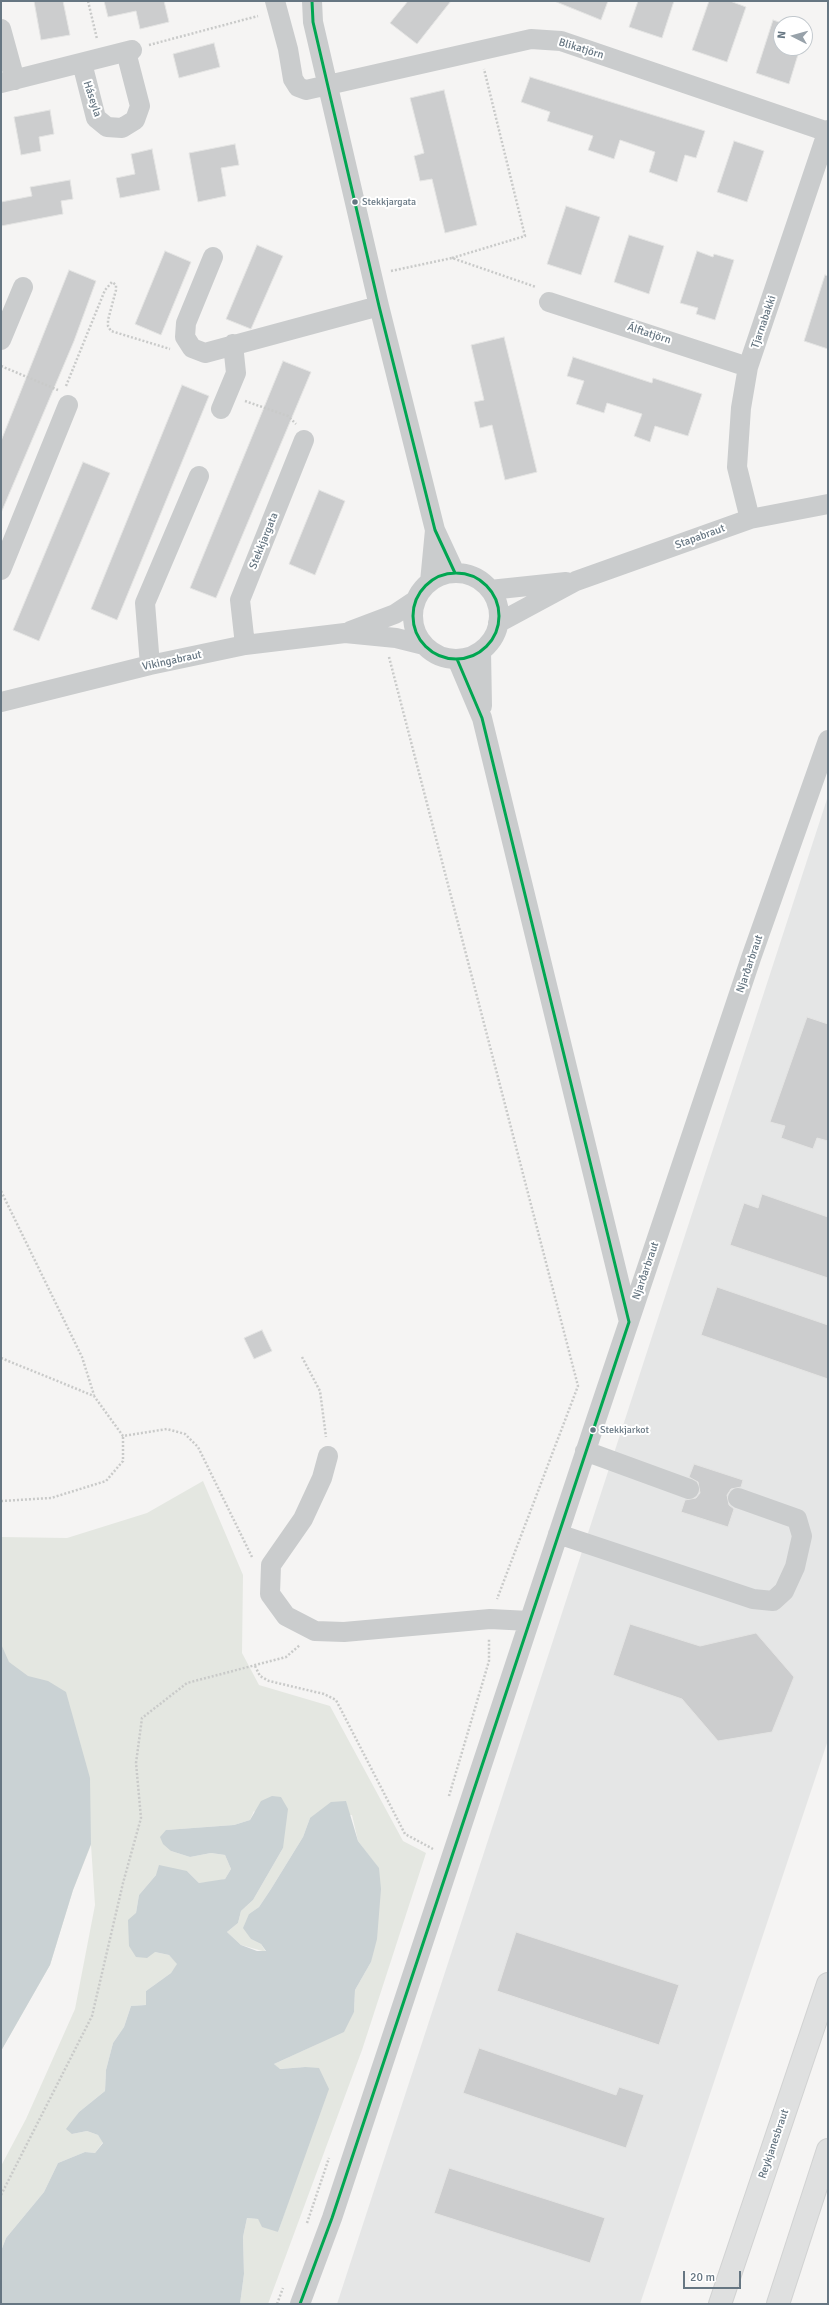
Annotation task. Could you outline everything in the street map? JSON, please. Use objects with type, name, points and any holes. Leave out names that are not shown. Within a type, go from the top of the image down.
[{"type":"highway","name":"Reykjanesbraut","points":[[720,2304],[828,1984]]},
{"type":"highway","points":[[778,2304],[828,2150]]},
{"type":"street","points":[[312,1],[313,22],[371,275],[435,530],[455,573]]},
{"type":"street","name":"Blikatjörn","points":[[276,6],[288,49],[293,79],[298,87],[306,90],[531,38],[561,41],[828,131]]},
{"type":"street","points":[[1,29],[8,81],[129,51]]},
{"type":"street","name":"Háseyla","points":[[82,63],[96,118],[108,127],[122,128],[135,120],[140,106],[129,51]]},
{"type":"street","name":"Tjarnabakki","points":[[750,519],[737,467],[741,408],[748,366],[828,131]]},
{"type":"street","points":[[213,258],[186,323],[185,336],[192,348],[205,353],[233,344],[379,306]]},
{"type":"street","points":[[1,340],[24,287]]},
{"type":"street","name":"Álftatjörn","points":[[550,302],[748,366]]},
{"type":"street","points":[[224,402],[236,373],[233,344]]},
{"type":"street","points":[[1,570],[68,405]]},
{"type":"street","name":"Stekkjargata","points":[[245,645],[240,600],[304,440]]},
{"type":"street","points":[[150,665],[145,603],[198,476]]},
{"type":"street","name":"Stapabraut","points":[[498,623],[576,581],[750,519],[828,504]]},
{"type":"street","points":[[430,582],[435,530]]},
{"type":"street","points":[[455,573],[469,575],[480,581],[490,590],[497,606],[498,623],[495,634],[481,652],[470,657],[458,659],[445,658],[434,653],[424,645],[417,636],[413,624],[416,600],[422,590],[430,582],[442,575],[455,573]]},
{"type":"street","name":"Stapabraut","points":[[490,590],[576,581]]},
{"type":"street","name":"Vikingabraut","points":[[344,633],[395,614],[416,600]]},
{"type":"street","name":"Vikingabraut","points":[[1,702],[150,665],[245,645],[344,633],[387,637],[424,645]]},
{"type":"street","points":[[481,652],[482,718]]},
{"type":"street","points":[[458,659],[482,718],[629,1322]]},
{"type":"street","name":"Njarðarbraut","points":[[300,2304],[332,2218],[585,1451],[751,958],[828,740]]},
{"type":"street","points":[[585,1451],[689,1489]]},
{"type":"street","points":[[328,1456],[322,1478],[303,1519],[272,1565],[270,1594],[286,1616],[315,1631],[344,1632],[490,1619],[529,1621]]},
{"type":"street","points":[[558,1534],[753,1599],[773,1601],[784,1591],[795,1566],[802,1536],[797,1519],[738,1498]]},
{"type":"path","points":[[88,1],[102,58]]},
{"type":"path","points":[[129,51],[276,6]]},
{"type":"path","points":[[371,275],[452,258],[525,236],[480,50]]},
{"type":"path","points":[[452,258],[538,288],[550,302]]},
{"type":"path","points":[[1,366],[64,392],[105,290],[112,282],[116,285],[116,290],[108,320],[108,326],[111,331],[172,350],[192,348]]},
{"type":"path","points":[[224,402],[288,416],[296,425],[304,440]]},
{"type":"path","points":[[387,637],[392,671],[578,1386],[490,1619],[489,1661],[446,1804]]},
{"type":"path","points":[[1,1191],[82,1357],[94,1396],[123,1436],[123,1461],[106,1481],[51,1498],[1,1501]]},
{"type":"path","points":[[302,1357],[320,1390],[328,1456]]},
{"type":"path","points":[[1,1358],[94,1396]]},
{"type":"path","points":[[123,1436],[167,1429],[185,1434],[193,1439],[253,1559]]},
{"type":"path","points":[[1,2194],[92,2016],[123,1883],[141,1818],[136,1763],[142,1718],[187,1683],[286,1658],[315,1631]]},
{"type":"path","points":[[255,1666],[260,1676],[269,1681],[324,1694],[336,1700],[405,1834],[433,1849]]},
{"type":"path","points":[[431,1855],[435,1841]]},
{"type":"path","points":[[306,2225],[329,2157]]},
{"type":"path","points":[[276,2304],[285,2283]]},
{"type":"shaded area","points":[[828,796],[828,1740],[640,2304],[337,2304]]},
{"type":"shaded area","points":[[203,1481],[243,1575],[242,1653],[259,1685],[330,1706],[403,1841],[426,1853],[362,2050],[268,2304],[240,2304],[244,2274],[243,2237],[247,2218],[258,2219],[278,2232],[286,2208],[305,2067],[279,2069],[274,2064],[317,2044],[354,2012],[355,1990],[371,1962],[379,1869],[358,1841],[352,1815],[310,1818],[303,1837],[271,1889],[259,1907],[249,1914],[251,1939],[261,1944],[266,1952],[241,1945],[227,1932],[238,1923],[241,1911],[253,1900],[283,1848],[254,1811],[250,1820],[234,1825],[166,1830],[171,1851],[190,1857],[211,1853],[225,1855],[231,1869],[225,1879],[215,1882],[199,1883],[187,1871],[156,1875],[139,1895],[136,1913],[155,1952],[169,1955],[178,1964],[171,1973],[146,1991],[146,2005],[131,2006],[124,2027],[113,2043],[106,2070],[105,2091],[79,2112],[74,2120],[72,2134],[87,2131],[98,2135],[103,2142],[95,2153],[85,2152],[58,2163],[44,2192],[6,2238],[1,2251],[1,2166],[26,2119],[75,2009],[95,1905],[91,1845],[73,1890],[50,1965],[1,2051],[1,1537],[67,1538],[147,1513]]},
{"type":"shaded area","points":[[1,1644],[9,1662],[28,1676],[48,1681],[66,1692],[90,1778],[91,1844],[73,1890],[50,1965],[1,2051]]},
{"type":"shaded area","points":[[272,1796],[281,1797],[288,1809],[283,1848],[253,1900],[241,1911],[238,1923],[227,1932],[241,1945],[257,1951],[266,1951],[261,1944],[251,1939],[243,1928],[249,1914],[259,1907],[271,1889],[303,1837],[310,1818],[331,1802],[346,1801],[358,1841],[379,1868],[381,1889],[377,1939],[371,1962],[355,1990],[354,2012],[344,2032],[274,2064],[280,2069],[305,2067],[319,2068],[329,2089],[278,2232],[262,2227],[258,2219],[247,2218],[243,2237],[244,2274],[240,2304],[1,2304],[1,2251],[6,2238],[44,2192],[58,2163],[85,2152],[95,2153],[103,2143],[98,2135],[87,2131],[72,2134],[66,2129],[79,2112],[105,2091],[106,2070],[113,2043],[124,2027],[131,2006],[146,2005],[146,1991],[171,1973],[177,1964],[169,1955],[155,1952],[147,1958],[136,1957],[129,1946],[128,1920],[136,1913],[139,1895],[156,1875],[159,1865],[187,1871],[199,1883],[225,1879],[231,1869],[225,1855],[211,1853],[190,1857],[171,1851],[163,1844],[160,1837],[166,1830],[234,1825],[250,1820],[261,1801]]},
{"type":"building","points":[[34,1],[63,1],[70,35],[41,40]]},
{"type":"building","points":[[104,1],[164,1],[169,22],[140,29],[136,11],[108,17]]},
{"type":"building","points":[[408,1],[451,1],[417,44],[390,23]]},
{"type":"building","points":[[554,1],[608,1],[601,20]]},
{"type":"building","points":[[638,1],[674,1],[662,38],[629,27]]},
{"type":"building","points":[[709,1],[730,1],[746,7],[727,62],[692,50]]},
{"type":"building","points":[[773,20],[773,56],[798,56],[789,84],[756,73]]},
{"type":"building","points":[[214,43],[220,67],[179,78],[173,54]]},
{"type":"building","points":[[530,77],[705,131],[696,158],[685,155],[677,182],[649,172],[655,152],[620,140],[614,159],[588,150],[593,136],[547,121],[550,112],[521,102]]},
{"type":"building","points":[[444,90],[477,225],[445,233],[432,179],[420,181],[414,156],[424,153],[410,98]]},
{"type":"building","points":[[50,110],[54,134],[39,137],[41,151],[21,155],[14,117]]},
{"type":"building","points":[[734,141],[764,151],[747,202],[717,192]]},
{"type":"building","points":[[235,144],[239,165],[221,168],[226,196],[198,202],[189,153]]},
{"type":"building","points":[[152,149],[160,190],[120,198],[116,178],[135,174],[131,154]]},
{"type":"building","points":[[70,180],[73,199],[61,201],[63,214],[1,226],[1,202],[32,196],[30,187]]},
{"type":"building","points":[[566,206],[600,217],[581,275],[547,264]]},
{"type":"building","points":[[629,235],[664,246],[649,294],[614,282]]},
{"type":"building","points":[[257,245],[283,256],[251,329],[226,319]]},
{"type":"building","points":[[165,251],[191,262],[161,335],[135,324]]},
{"type":"building","points":[[697,251],[713,257],[714,254],[734,260],[715,320],[696,314],[698,308],[680,303]]},
{"type":"building","points":[[69,270],[96,281],[74,341],[1,513],[1,441]]},
{"type":"building","points":[[825,275],[828,276],[828,349],[804,341]]},
{"type":"building","points":[[504,337],[537,472],[505,480],[492,425],[480,428],[474,402],[484,400],[471,345]]},
{"type":"building","points":[[573,357],[652,383],[653,378],[702,394],[688,436],[655,426],[650,442],[634,436],[642,414],[607,403],[604,413],[576,404],[584,381],[567,376]]},
{"type":"building","points":[[283,361],[311,372],[216,598],[190,588]]},
{"type":"building","points":[[182,385],[209,396],[117,620],[91,609]]},
{"type":"building","points":[[83,462],[110,473],[39,641],[13,630]]},
{"type":"building","points":[[319,490],[345,501],[315,575],[289,564]]},
{"type":"building","points":[[807,1017],[828,1024],[828,1141],[817,1138],[813,1149],[781,1138],[785,1126],[770,1122]]},
{"type":"building","points":[[762,1194],[828,1217],[828,1278],[730,1245],[744,1203],[758,1208]]},
{"type":"building","points":[[717,1287],[828,1325],[828,1379],[701,1335]]},
{"type":"building","points":[[262,1330],[272,1351],[254,1359],[244,1338]]},
{"type":"building","points":[[694,1464],[743,1480],[741,1487],[731,1489],[727,1495],[729,1505],[734,1509],[728,1527],[681,1512],[685,1500],[696,1498],[700,1493],[698,1482],[689,1477]]},
{"type":"building","points":[[630,1624],[700,1646],[756,1633],[794,1677],[772,1732],[718,1741],[682,1699],[613,1675]]},
{"type":"building","points":[[516,1932],[679,1985],[659,2045],[497,1991]]},
{"type":"building","points":[[479,2048],[616,2095],[619,2087],[644,2095],[626,2148],[463,2093]]},
{"type":"building","points":[[449,2168],[605,2218],[590,2263],[434,2213]]},
{"type":"transit line","points":[[312,1],[313,22],[379,306],[435,530],[455,573]]},
{"type":"transit line","points":[[456,573],[472,576],[480,580],[492,592],[496,600],[499,616],[496,632],[492,640],[480,652],[472,656],[456,659],[440,656],[432,652],[420,640],[416,632],[413,616],[416,600],[420,592],[432,580],[440,576],[456,573]]},
{"type":"transit line","points":[[300,2304],[332,2218],[629,1322],[482,718],[457,659]]},
{"type":"place","name":"Stekkjargata","points":[[355,202]]},
{"type":"place","name":"Stekkjarkot","points":[[593,1430]]}]
